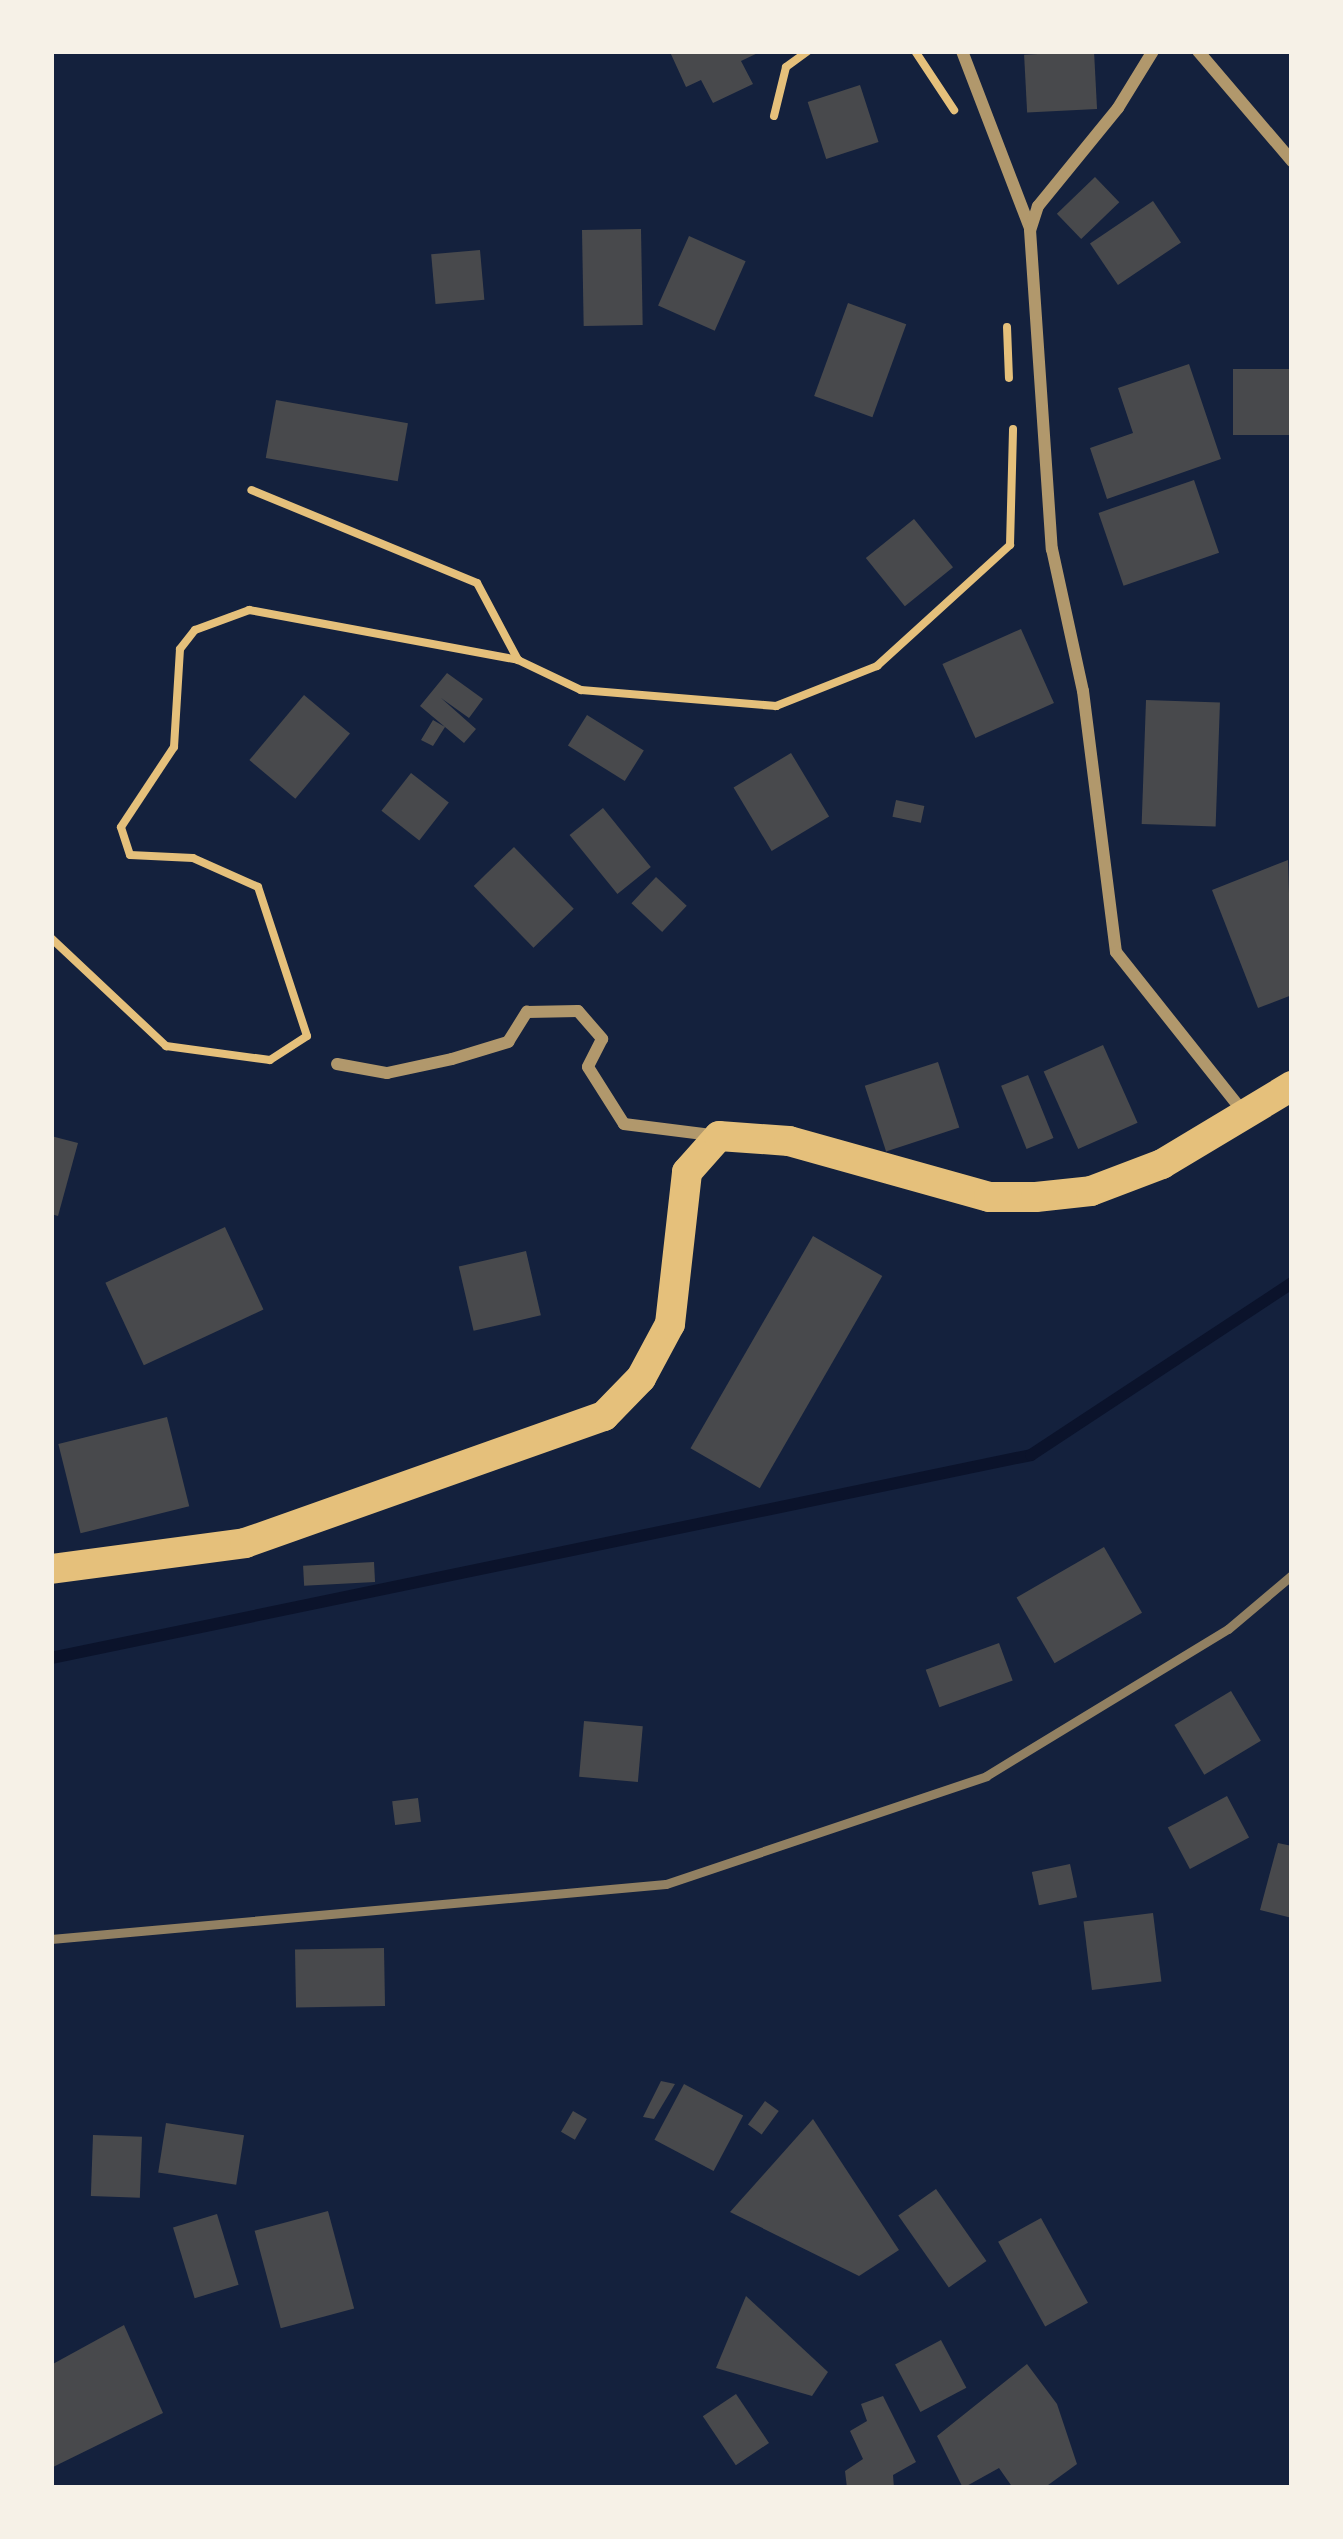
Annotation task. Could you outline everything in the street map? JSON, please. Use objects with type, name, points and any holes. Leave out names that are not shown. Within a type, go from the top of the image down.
[{"type":"main road","points":[[51,1569],[244,1543],[604,1417],[641,1378],[670,1324],[686,1172],[719,1136],[789,1141],[989,1197],[1036,1197],[1091,1191],[1162,1164],[1292,1086]]},
{"type":"street","points":[[962,51],[1030,230],[1052,549],[1082,691],[1116,952],[1244,1114]]},
{"type":"street","points":[[1030,230],[1038,206],[1118,108],[1153,51]]},
{"type":"street","points":[[1198,51],[1292,161]]},
{"type":"street","points":[[337,1064],[388,1072],[452,1059],[508,1042],[526,1012],[578,1011],[602,1040],[588,1067],[624,1124],[719,1136]]},
{"type":"path","points":[[774,116],[786,67],[808,51]]},
{"type":"path","points":[[1008,308],[1011,402]]},
{"type":"path","points":[[51,938],[166,1046],[271,1060],[307,1036],[258,887],[193,858],[130,855],[121,826],[174,747],[181,649],[195,630],[249,610],[518,660],[581,690],[776,706],[878,666],[1010,545],[1013,425]]},
{"type":"path","points":[[251,490],[477,583],[518,660]]},
{"type":"building","points":[[762,51],[741,61],[753,84],[713,103],[701,80],[686,87],[670,52]]},
{"type":"building","points":[[1094,51],[1097,109],[1027,113],[1024,55]]},
{"type":"building","points":[[860,85],[879,142],[826,159],[808,102]]},
{"type":"building","points":[[1095,177],[1119,202],[1081,239],[1057,214]]},
{"type":"building","points":[[1153,201],[1181,242],[1118,285],[1090,243]]},
{"type":"building","points":[[641,229],[643,325],[584,326],[582,230]]},
{"type":"building","points":[[689,236],[746,261],[715,331],[658,305]]},
{"type":"building","points":[[480,250],[484,300],[436,304],[431,254]]},
{"type":"building","points":[[848,303],[906,324],[872,417],[814,396]]},
{"type":"building","points":[[1189,364],[1221,459],[1107,499],[1090,448],[1133,433],[1118,388]]},
{"type":"building","points":[[1233,369],[1292,369],[1292,435],[1233,435]]},
{"type":"building","points":[[276,400],[408,423],[398,481],[266,458]]},
{"type":"building","points":[[1194,480],[1219,553],[1124,586],[1099,513]]},
{"type":"building","points":[[914,519],[953,567],[905,606],[866,558]]},
{"type":"building","points":[[1021,629],[1054,703],[975,738],[942,664]]},
{"type":"building","points":[[447,673],[483,699],[469,718],[441,698],[476,729],[464,743],[420,706]]},
{"type":"building","points":[[304,695],[350,734],[295,799],[249,760]]},
{"type":"building","points":[[1146,700],[1220,703],[1216,827],[1142,824]]},
{"type":"building","points":[[587,715],[644,751],[625,781],[568,746]]},
{"type":"building","points":[[433,720],[445,727],[433,746],[421,740]]},
{"type":"building","points":[[791,753],[829,816],[772,851],[734,788]]},
{"type":"building","points":[[411,773],[449,803],[419,840],[381,811]]},
{"type":"building","points":[[896,800],[924,806],[921,823],[892,817]]},
{"type":"building","points":[[603,808],[651,867],[617,894],[570,835]]},
{"type":"building","points":[[514,847],[574,909],[533,948],[474,886]]},
{"type":"building","points":[[1288,860],[1292,995],[1258,1008],[1212,890]]},
{"type":"building","points":[[656,877],[687,906],[662,932],[631,903]]},
{"type":"building","points":[[1103,1045],[1138,1123],[1078,1149],[1044,1071]]},
{"type":"building","points":[[938,1062],[959,1128],[886,1151],[865,1086]]},
{"type":"building","points":[[1028,1075],[1053,1138],[1027,1149],[1001,1086]]},
{"type":"building","points":[[51,1136],[78,1143],[58,1216],[51,1214]]},
{"type":"building","points":[[225,1227],[263,1309],[144,1365],[105,1283]]},
{"type":"building","points":[[813,1236],[882,1276],[760,1488],[690,1448]]},
{"type":"building","points":[[526,1251],[541,1315],[474,1331],[459,1267]]},
{"type":"building","points":[[167,1417],[189,1506],[81,1533],[58,1444]]},
{"type":"building","points":[[1104,1547],[1142,1613],[1055,1663],[1017,1598]]},
{"type":"building","points":[[374,1562],[375,1582],[304,1586],[303,1566]]},
{"type":"building","points":[[999,1643],[1013,1681],[939,1707],[926,1670]]},
{"type":"building","points":[[1231,1691],[1261,1741],[1204,1775],[1174,1725]]},
{"type":"building","points":[[584,1721],[643,1726],[638,1782],[579,1777]]},
{"type":"building","points":[[1227,1796],[1249,1837],[1190,1869],[1168,1827]]},
{"type":"building","points":[[418,1798],[421,1822],[395,1825],[392,1801]]},
{"type":"building","points":[[1278,1843],[1292,1846],[1292,1918],[1260,1910]]},
{"type":"building","points":[[1070,1864],[1077,1897],[1039,1905],[1032,1872]]},
{"type":"building","points":[[1153,1913],[1161,1981],[1092,1990],[1084,1922]]},
{"type":"building","points":[[384,1948],[385,2006],[296,2008],[295,1950]]},
{"type":"building","points":[[661,2081],[675,2084],[654,2119],[643,2117]]},
{"type":"building","points":[[684,2084],[743,2115],[714,2171],[654,2140]]},
{"type":"building","points":[[765,2101],[779,2111],[762,2134],[748,2124]]},
{"type":"building","points":[[573,2111],[587,2119],[575,2140],[561,2132]]},
{"type":"building","points":[[813,2119],[899,2250],[859,2276],[730,2212]]},
{"type":"building","points":[[166,2123],[244,2135],[236,2185],[158,2172]]},
{"type":"building","points":[[93,2135],[142,2137],[140,2198],[91,2196]]},
{"type":"building","points":[[936,2189],[986,2261],[949,2287],[898,2215]]},
{"type":"building","points":[[328,2211],[354,2309],[281,2328],[255,2231]]},
{"type":"building","points":[[217,2214],[239,2285],[195,2298],[173,2227]]},
{"type":"building","points":[[1041,2218],[1088,2303],[1045,2327],[998,2242]]},
{"type":"building","points":[[746,2296],[828,2372],[812,2396],[716,2368]]},
{"type":"building","points":[[124,2325],[163,2413],[51,2468],[51,2365]]},
{"type":"building","points":[[941,2340],[966,2388],[920,2412],[895,2364]]},
{"type":"building","points":[[1027,2364],[1057,2404],[1077,2464],[1044,2488],[1013,2488],[999,2468],[963,2488],[937,2436]]},
{"type":"building","points":[[736,2394],[769,2443],[736,2465],[703,2416]]},
{"type":"building","points":[[883,2396],[916,2462],[893,2475],[894,2488],[847,2488],[845,2471],[863,2459],[850,2431],[867,2421],[861,2404]]},
{"type":"waterway","points":[[51,1658],[1031,1455],[1292,1283]]},
{"type":"railway","points":[[51,1939],[666,1884],[986,1776],[1228,1629],[1292,1575]]}]
